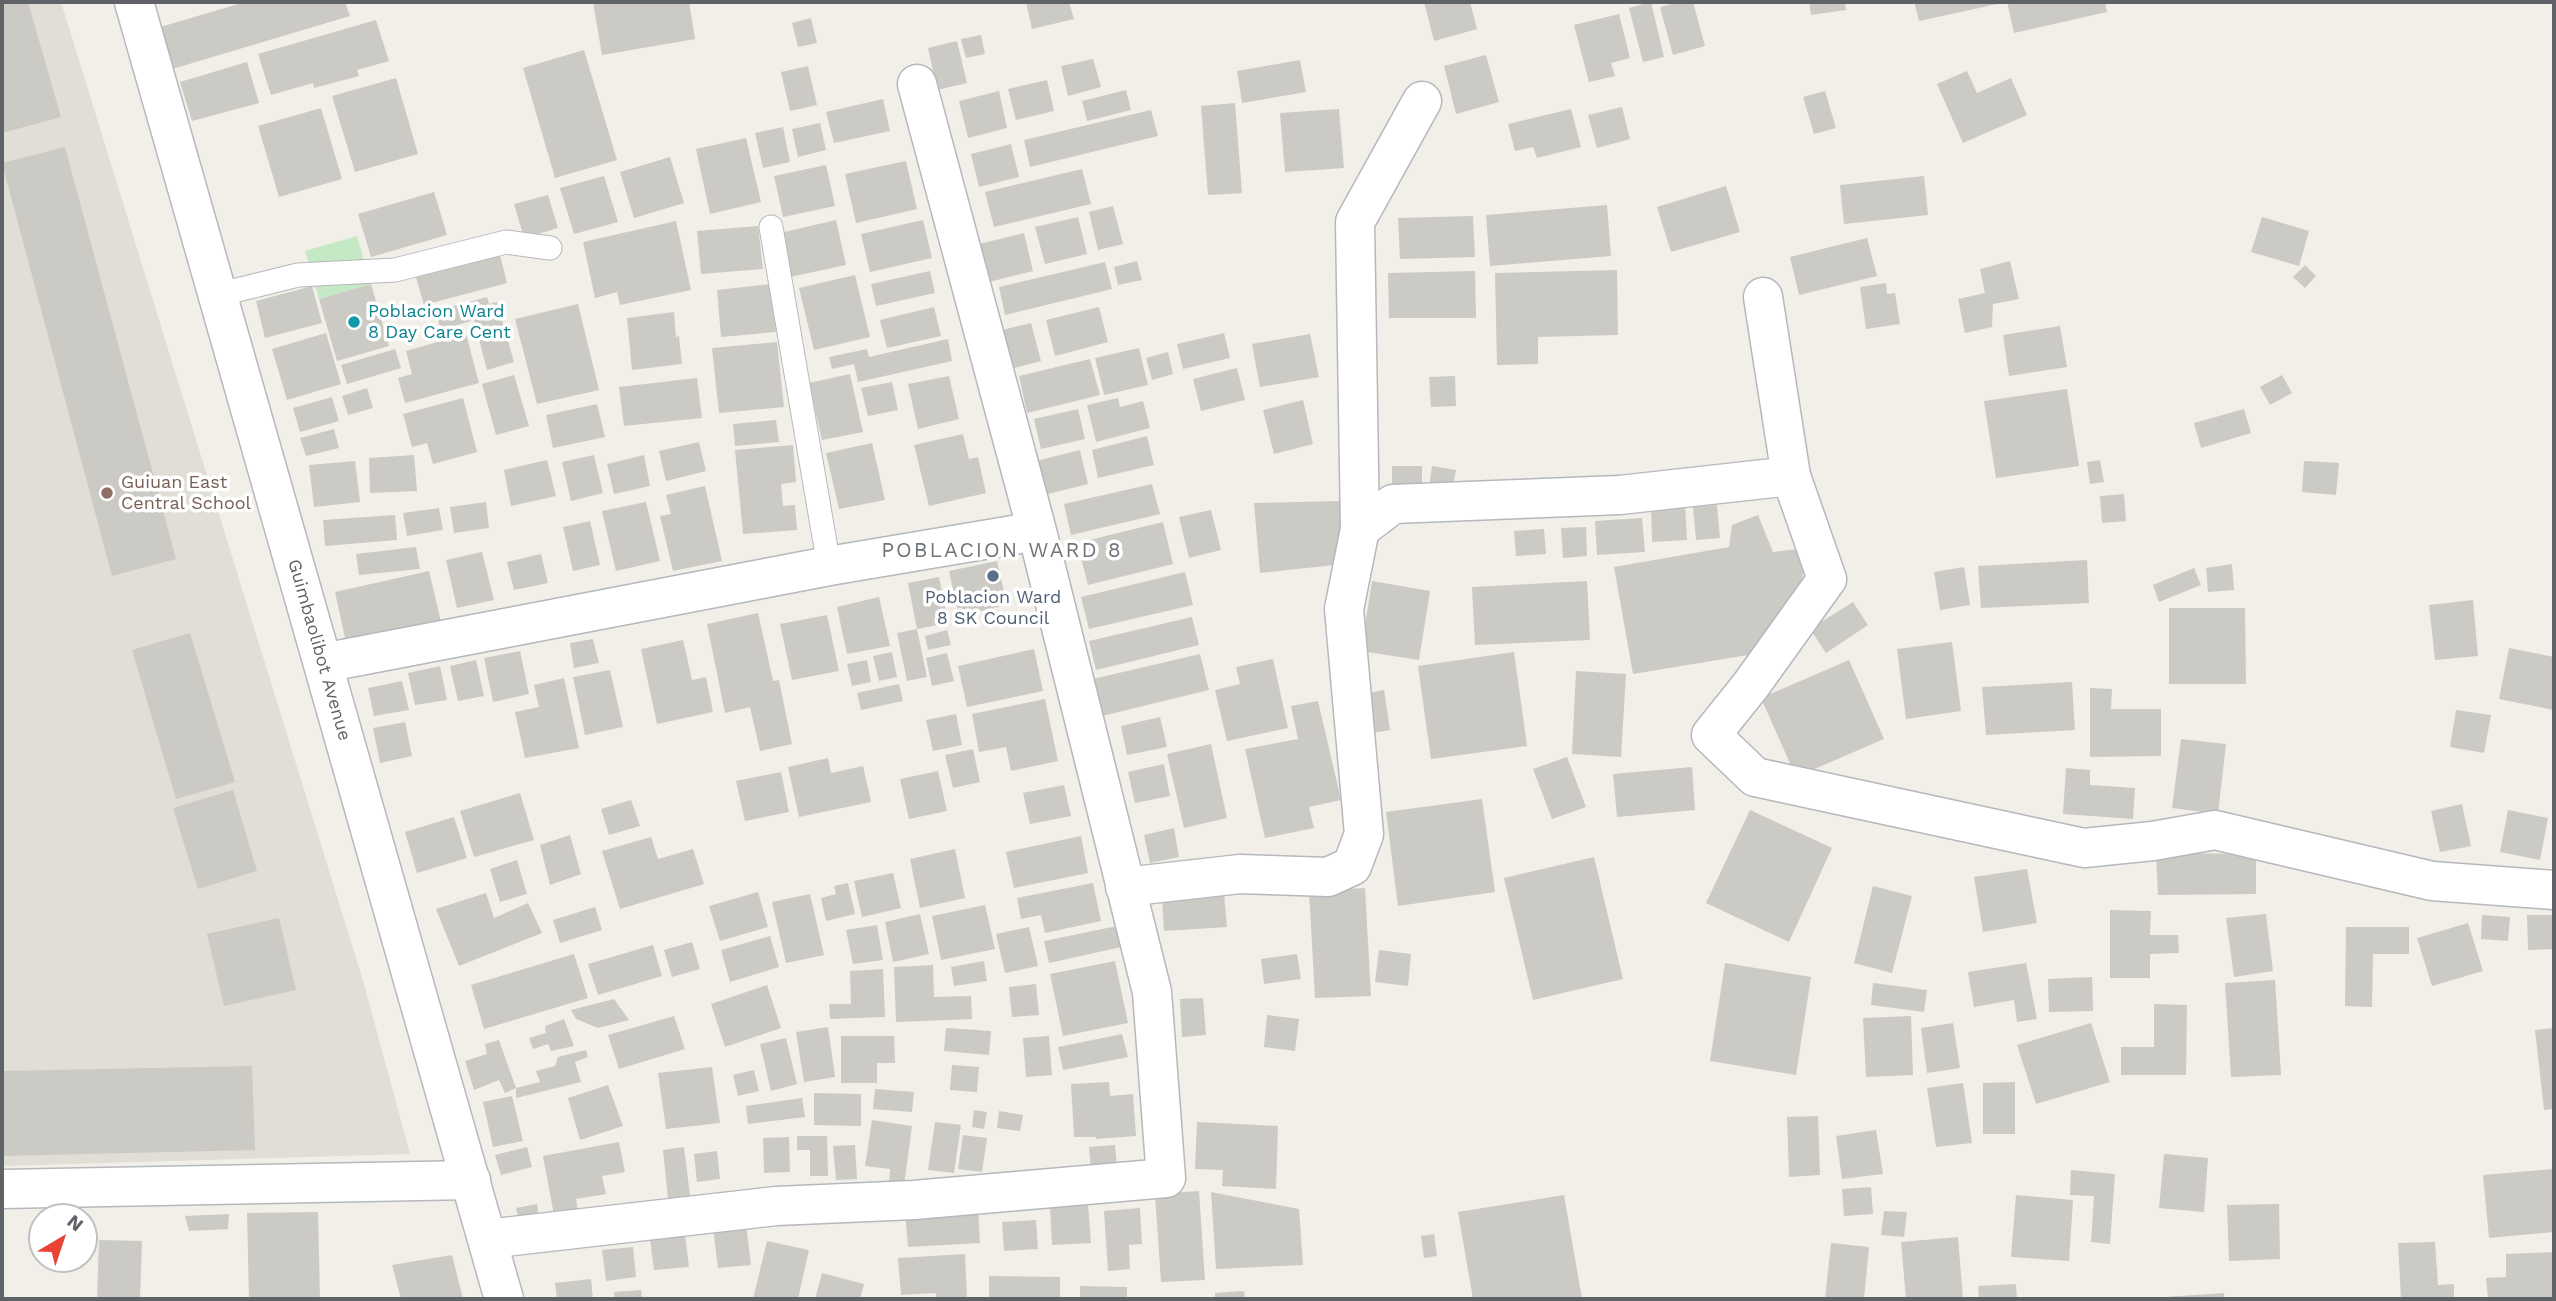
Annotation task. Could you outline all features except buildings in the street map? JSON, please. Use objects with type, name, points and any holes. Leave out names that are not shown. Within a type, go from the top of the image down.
[{"type":"street","name":"Guimbaolibot Avenue","points":[[134,2],[504,1299]]},
{"type":"street","points":[[487,1239],[776,1206],[914,1200],[1166,1178],[1152,992],[1037,531],[918,84]]},
{"type":"street","points":[[1125,887],[1240,874],[1328,877],[1352,866],[1364,834],[1344,609],[1360,529],[1355,222],[1422,101]]},
{"type":"street","points":[[1763,297],[1791,476],[1827,579],[1751,685],[1711,735],[1755,777],[2084,848],[2153,841],[2215,830],[2432,881],[2554,890]]},
{"type":"street","points":[[1360,529],[1393,504],[1620,495],[1791,476]]},
{"type":"street","points":[[323,663],[829,566],[1037,531]]},
{"type":"street","points":[[2,1189],[471,1180]]},
{"type":"lane","points":[[771,227],[829,566]]},
{"type":"lane","points":[[217,295],[298,275],[395,270],[506,242],[550,248]]},
{"type":"shaded area","name":"Guiuan East Central School","points":[[2,2],[61,2],[364,984],[410,1154],[2,1166]]},
{"type":"green space","points":[[357,236],[371,284],[319,299],[305,251]]},
{"type":"place","name":"Poblacion Ward 8 Day Care Cent","points":[[354,322]]},
{"type":"place","name":"Guiuan East Central School","points":[[107,493]]},
{"type":"place","name":"Poblacion Ward 8 SK Council","points":[[993,576]]},
{"type":"district","name":"POBLACION WARD 8","points":[[1002,551]]}]
